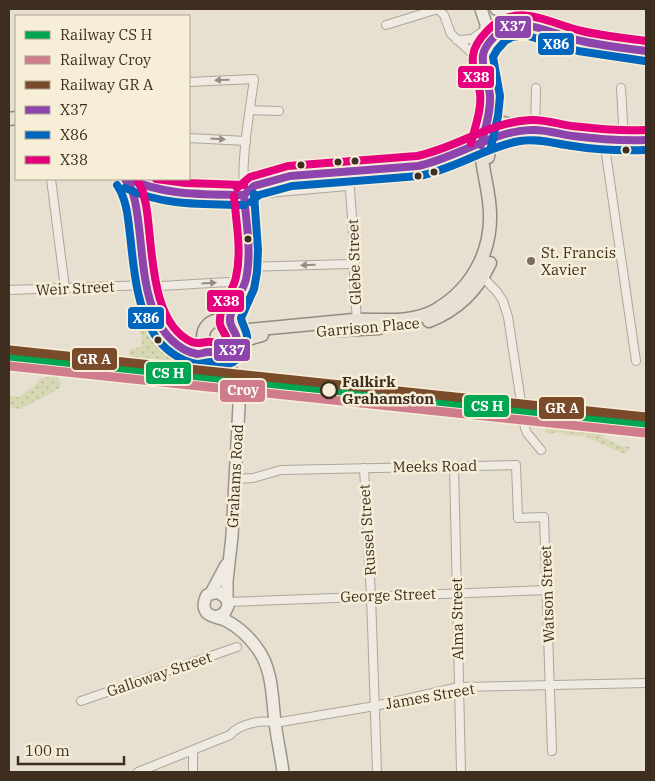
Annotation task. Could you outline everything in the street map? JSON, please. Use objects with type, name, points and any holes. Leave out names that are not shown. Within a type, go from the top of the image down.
[{"type":"main road","points":[[481,9],[484,13],[486,29],[484,64],[490,96],[485,144]]},
{"type":"main road","points":[[496,9],[572,39],[646,51]]},
{"type":"main road","points":[[485,50],[496,35],[511,26],[522,24],[538,26]]},
{"type":"main road","points":[[488,114],[499,122],[534,130],[604,140],[646,140]]},
{"type":"main road","points":[[485,144],[502,136],[534,130]]},
{"type":"main road","name":"Garrison Place","points":[[234,336],[360,325],[416,325],[437,318],[458,305],[471,294],[480,275],[492,240],[485,144]]},
{"type":"main road","points":[[126,180],[137,203],[144,285],[158,324],[171,340],[194,353],[226,354],[234,336],[232,307],[243,288],[248,268],[244,195],[176,192],[149,188],[131,180]]},
{"type":"main road","points":[[137,203],[141,194],[149,188]]},
{"type":"main road","points":[[232,371],[204,344],[203,338],[205,329],[213,322],[220,320],[234,336]]},
{"type":"main road","name":"Grahams Road","points":[[228,602],[227,581],[238,427],[238,396],[232,371],[234,336]]},
{"type":"main road","name":"Grahams Road","points":[[211,593],[229,556]]},
{"type":"main road","points":[[252,642],[235,626],[208,613],[204,606],[204,600],[211,593],[218,592],[228,602],[231,611],[261,653],[268,670],[283,772]]},
{"type":"main road","points":[[215,616],[224,614],[228,602]]},
{"type":"street","points":[[386,24],[438,9],[444,15],[451,34],[484,64]]},
{"type":"street","points":[[457,40],[472,39],[486,29]]},
{"type":"street","points":[[190,82],[254,79],[246,141],[243,176],[244,195]]},
{"type":"street","points":[[534,130],[536,88]]},
{"type":"street","points":[[621,88],[624,141]]},
{"type":"street","points":[[250,110],[279,112]]},
{"type":"street","points":[[190,138],[246,141]]},
{"type":"street","points":[[604,140],[636,361]]},
{"type":"street","points":[[244,195],[254,186],[281,177],[427,165],[485,144]]},
{"type":"street","points":[[51,180],[65,288]]},
{"type":"street","name":"Glebe Street","points":[[244,195],[347,186],[351,193],[355,259],[354,279],[360,325]]},
{"type":"street","points":[[248,268],[348,264],[355,259]]},
{"type":"street","points":[[480,275],[502,300],[506,310],[527,433],[541,450]]},
{"type":"street","points":[[150,300],[154,290],[160,286],[227,282],[232,284],[236,299]]},
{"type":"street","name":"Weir Street","points":[[9,290],[144,285]]},
{"type":"street","name":"Meeks Road","points":[[235,479],[254,478],[281,470],[516,464]]},
{"type":"street","name":"Watson Street","points":[[516,464],[518,518],[544,517],[552,751]]},
{"type":"street","name":"Alma Street","points":[[454,466],[461,772]]},
{"type":"street","name":"Russel Street","points":[[364,468],[372,596],[377,772]]},
{"type":"street","name":"George Street","points":[[228,602],[547,590]]},
{"type":"street","name":"Galloway Street","points":[[81,701],[237,647]]},
{"type":"street","name":"James Street","points":[[138,772],[230,736],[233,732],[253,723],[269,721],[275,723],[375,706],[459,688],[646,683]]},
{"type":"street","points":[[193,751],[193,772]]},
{"type":"green space","points":[[143,308],[158,340],[163,346],[182,357],[211,365],[213,370],[130,358],[129,351],[131,349],[141,347],[140,328],[145,324]]},
{"type":"green space","points":[[55,376],[61,381],[60,388],[21,409],[11,408],[9,404],[10,396],[18,397],[36,385],[40,378]]},
{"type":"green space","points":[[529,419],[646,432],[646,435],[607,431],[603,437],[623,447],[628,446],[630,448],[625,454],[584,436],[564,435],[563,432],[546,434],[545,428],[531,427]]},
{"type":"transit line","name":"X38","points":[[471,143],[480,105],[480,93],[473,66],[474,52],[476,45],[483,35],[499,21],[522,15],[590,33],[646,41]]},
{"type":"transit line","name":"X37","points":[[481,145],[490,108],[483,55],[491,40],[505,29],[527,26],[590,43],[646,51]]},
{"type":"transit line","name":"X86","points":[[491,147],[498,116],[500,96],[493,57],[505,41],[512,37],[525,35],[578,51],[645,61]]},
{"type":"transit line","name":"X38","points":[[237,188],[250,177],[288,166],[417,156],[501,125],[515,122],[535,120],[591,128],[645,130]]},
{"type":"transit line","name":"X37","points":[[244,195],[254,186],[290,176],[418,166],[503,135],[517,132],[536,130],[591,138],[646,140]]},
{"type":"transit line","name":"X86","points":[[251,202],[259,195],[292,186],[419,176],[432,173],[495,148],[527,140],[601,149],[646,150]]},
{"type":"transit line","name":"X37","points":[[126,180],[132,190],[135,201],[144,274],[156,317],[172,341],[184,349],[197,354],[209,352],[227,354],[236,345],[237,338],[231,325],[230,316],[246,279],[248,269],[248,237],[244,195]]},
{"type":"transit line","name":"X37","points":[[131,180],[157,189],[185,193],[244,195]]},
{"type":"transit line","name":"X38","points":[[137,180],[146,205],[152,260],[160,301],[168,318],[178,332],[195,343],[212,342],[222,345],[227,341],[220,324],[220,317],[223,305],[234,283],[238,267],[238,237],[234,196]]},
{"type":"transit line","name":"X38","points":[[164,180],[186,183],[244,185]]},
{"type":"transit line","name":"X86","points":[[117,185],[123,197],[129,222],[137,286],[148,323],[154,334],[167,349],[178,357],[197,364],[212,362],[222,365],[228,364],[237,359],[246,346],[247,336],[241,318],[254,289],[257,272],[258,250],[254,194]]},
{"type":"transit line","name":"X86","points":[[125,188],[139,194],[169,201],[244,205]]},
{"type":"transit line","points":[[10,350],[646,417]]},
{"type":"transit line","points":[[9,356],[646,423]]},
{"type":"rail line","name":"Croy","points":[[9,366],[645,433]]},
{"type":"place","name":"St. Francis Xavier","points":[[531,261]]},
{"type":"place","name":"Falkirk Grahamston","points":[[329,390]]}]
